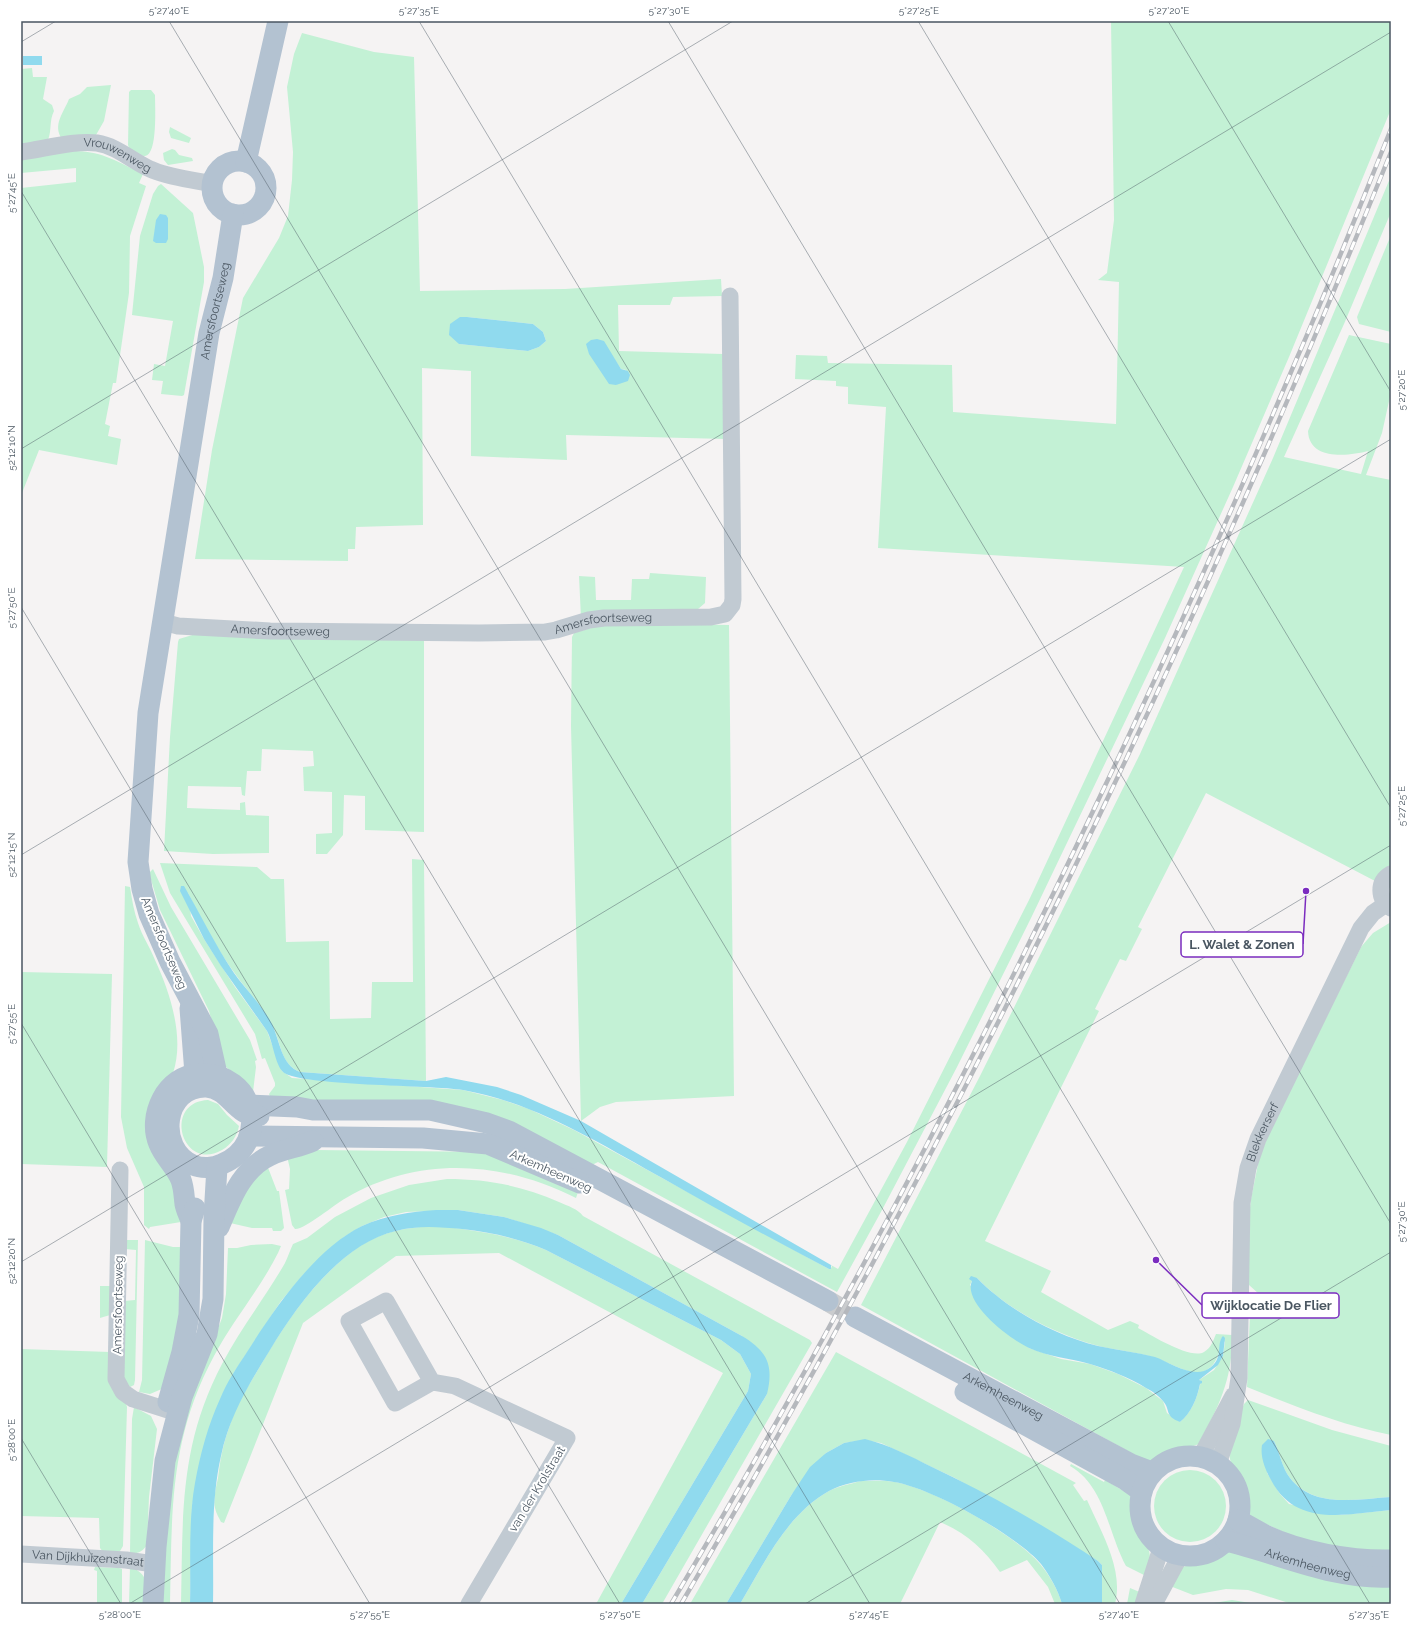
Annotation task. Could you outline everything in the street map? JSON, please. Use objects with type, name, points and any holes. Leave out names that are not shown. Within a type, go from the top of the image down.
[{"type":"main road","points":[[246,162],[278,21]]},
{"type":"main road","points":[[235,162],[246,162],[260,171],[266,187],[265,195],[262,203],[252,211],[241,215],[232,214],[219,206],[212,192],[212,184],[217,173],[225,165],[235,162]]},
{"type":"main road","name":"Amersfoortseweg","points":[[217,1074],[208,1034],[189,1001],[149,914],[139,878],[138,862],[148,713],[209,334],[223,278],[232,214]]},
{"type":"main road","name":"Amersfoortseweg","points":[[189,1001],[181,1037],[191,1080]]},
{"type":"main road","points":[[217,1074],[227,1078],[235,1084],[250,1119],[237,1155],[217,1166],[184,1167],[158,1143],[155,1122],[159,1106],[167,1091],[191,1080],[217,1074]]},
{"type":"main road","points":[[191,1080],[206,1087],[220,1091],[250,1119]]},
{"type":"main road","name":"Arkemheenweg","points":[[313,1110],[430,1110],[487,1123],[509,1131],[826,1308],[582,1184],[488,1144],[423,1138],[319,1138],[296,1136],[250,1119],[297,1116],[313,1110]]},
{"type":"main road","points":[[214,1238],[233,1193],[250,1171],[271,1156],[319,1138]]},
{"type":"main road","points":[[172,1412],[209,1327],[213,1300],[217,1166]]},
{"type":"main road","points":[[153,1604],[161,1484],[189,1315],[191,1221],[185,1206],[183,1186],[184,1167]]},
{"type":"main road","name":"Arkemheenweg","points":[[1141,1490],[852,1322],[1131,1464],[1152,1472]]},
{"type":"main road","points":[[1179,1456],[1209,1460],[1228,1472],[1235,1483],[1239,1495],[1240,1508],[1238,1520],[1233,1532],[1226,1541],[1216,1549],[1205,1554],[1192,1556],[1171,1552],[1152,1540],[1144,1529],[1140,1516],[1139,1503],[1141,1490],[1152,1472],[1169,1460],[1179,1456]]},
{"type":"main road","name":"Arkemheenweg","points":[[1238,1520],[1273,1538],[1311,1550],[1343,1557],[1391,1560]]},
{"type":"main road","name":"Arkemheenweg","points":[[1226,1541],[1315,1568],[1359,1575],[1391,1577]]},
{"type":"street","name":"Vrouwenweg","points":[[21,152],[81,143],[99,143],[120,152],[155,171],[212,184]]},
{"type":"street","name":"Amersfoortseweg","points":[[163,622],[178,626],[270,631],[479,633],[556,630],[589,620],[604,618],[711,617],[725,614],[732,605],[733,599],[730,296]]},
{"type":"street","name":"Blekkerserf","points":[[1209,1460],[1232,1424],[1239,1378],[1242,1203],[1248,1168],[1258,1139],[1362,928],[1373,913],[1388,906],[1381,894],[1381,889],[1385,879],[1391,874]]},
{"type":"street","name":"Amersfoortseweg","points":[[120,1170],[116,1379],[123,1392],[133,1399],[172,1412]]},
{"type":"street","points":[[386,1301],[432,1382],[395,1403],[349,1321],[386,1301]]},
{"type":"street","name":"van der Krolstraat","points":[[432,1382],[455,1386],[567,1438],[469,1604]]},
{"type":"street","points":[[1143,1604],[1171,1552]]},
{"type":"street","points":[[1154,1604],[1171,1552]]},
{"type":"street","name":"Van Dijkhuizenstraat","points":[[21,1554],[126,1560],[155,1556]]},
{"type":"green space","points":[[1111,21],[1391,21],[1391,109],[1289,357],[1233,487],[1165,638],[1032,916],[957,1067],[837,1292],[598,1162],[592,1165],[519,1131],[271,1099],[269,1094],[275,1086],[275,1083],[265,1058],[262,1059],[255,1034],[170,893],[160,863],[257,867],[271,879],[284,879],[286,942],[329,941],[330,1019],[371,1018],[372,982],[413,982],[412,859],[424,860],[426,1081],[300,1072],[294,1069],[285,1059],[276,1033],[269,1020],[222,955],[188,893],[191,916],[235,987],[267,1031],[282,1071],[292,1078],[463,1090],[503,1100],[529,1109],[574,1130],[829,1269],[832,1267],[831,1265],[838,1269],[907,1142],[1029,900],[1184,567],[878,548],[886,407],[848,404],[848,387],[836,386],[836,381],[795,379],[796,355],[827,356],[828,363],[952,365],[953,412],[1116,424],[1119,282],[1098,280],[1107,273],[1114,220]]},
{"type":"green space","points":[[302,33],[374,52],[414,57],[420,291],[565,289],[721,279],[722,296],[673,297],[670,305],[618,305],[619,351],[723,354],[726,439],[566,435],[567,460],[471,456],[471,371],[422,368],[423,525],[356,527],[355,549],[348,549],[348,561],[195,559],[212,450],[243,298],[279,238],[288,216],[293,152],[287,87],[294,54]],"holes":[[[467,317],[533,324],[543,332],[546,341],[539,347],[528,351],[459,344]],[[613,357],[621,369],[626,370],[616,385]]]},
{"type":"green space","points":[[32,68],[33,77],[47,77],[43,99],[52,105],[54,111],[48,140],[21,145],[21,69]]},
{"type":"green space","points":[[111,85],[104,121],[96,135],[62,139],[58,129],[60,119],[69,99],[80,94],[87,87]]},
{"type":"green space","points":[[131,90],[151,90],[155,95],[154,139],[149,154],[145,156],[129,148],[128,145],[129,92]]},
{"type":"green space","points":[[170,127],[191,138],[189,143],[171,138],[169,132]]},
{"type":"green space","points":[[172,149],[179,155],[192,158],[193,161],[168,165],[164,160],[163,153]]},
{"type":"green space","points":[[76,151],[95,153],[143,174],[139,183],[146,186],[130,236],[129,293],[116,383],[113,383],[105,424],[110,426],[108,436],[121,439],[117,465],[39,450],[22,493],[21,188],[76,182],[76,168],[21,173],[21,158]]},
{"type":"green space","points":[[1391,176],[1391,212],[1344,324],[1284,457],[1361,474],[1368,451],[1341,455],[1322,452],[1310,441],[1308,431],[1349,335],[1391,344],[1391,392],[1382,433],[1366,475],[1391,480],[1391,866],[1384,869],[1375,881],[1206,793],[1138,927],[1142,929],[1126,961],[1120,959],[1095,1009],[1099,1011],[985,1241],[1051,1271],[1041,1292],[1108,1330],[1130,1321],[1139,1325],[1138,1328],[1171,1346],[1190,1353],[1198,1354],[1204,1352],[1212,1344],[1216,1334],[1232,1335],[1232,1350],[1227,1378],[1213,1417],[1199,1444],[1148,1462],[861,1305],[980,1076],[1140,754],[1273,458]],"holes":[[[977,1278],[989,1290],[1017,1310],[1047,1327],[1095,1345],[1149,1356],[1195,1373],[1207,1370],[1215,1362],[1220,1350],[1221,1338],[1225,1342],[1223,1356],[1214,1370],[1199,1380],[1201,1381],[1194,1404],[1188,1414],[1180,1422],[1167,1413],[1163,1401],[1146,1388],[1118,1374],[1090,1364],[1061,1359],[1029,1348],[970,1285],[972,1281]]]},
{"type":"green space","points":[[161,184],[193,213],[204,267],[204,282],[184,395],[182,396],[161,394],[163,381],[152,380],[154,364],[165,366],[173,321],[132,315],[140,236],[153,194]]},
{"type":"green space","points":[[1391,235],[1391,332],[1359,324],[1357,317]]},
{"type":"green space","points":[[650,573],[706,577],[705,603],[698,609],[581,618],[579,576],[595,577],[596,600],[631,600],[632,579],[649,579]]},
{"type":"green space","points":[[608,623],[729,625],[734,1096],[616,1102],[600,1107],[581,1121],[571,726],[572,637],[574,633]]},
{"type":"green space","points":[[199,633],[424,637],[424,832],[365,830],[365,796],[344,795],[343,835],[327,854],[316,854],[316,834],[332,833],[332,792],[304,791],[303,767],[314,766],[313,751],[262,749],[261,771],[247,771],[245,796],[242,795],[241,787],[188,786],[187,808],[240,810],[240,803],[245,802],[246,815],[269,816],[269,853],[213,854],[164,851],[170,737],[178,642],[179,639]]},
{"type":"green space","points":[[153,869],[171,907],[250,1040],[257,1060],[255,1061],[256,1067],[253,1092],[224,1065],[209,1011],[160,910],[149,873]]},
{"type":"green space","points":[[125,886],[130,887],[134,910],[140,928],[166,986],[177,1030],[176,1059],[173,1073],[171,1178],[181,1222],[150,1227],[149,1229],[144,1225],[144,1187],[127,1148],[121,1117]]},
{"type":"green space","points":[[1391,922],[1391,1435],[1354,1426],[1300,1408],[1247,1387],[1250,1313],[1255,1308],[1264,1306],[1264,1295],[1259,1294],[1249,1285],[1249,1216],[1259,1159],[1268,1135],[1361,947],[1373,933]]},
{"type":"green space","points":[[21,972],[112,974],[107,1167],[21,1164]]},
{"type":"green space","points":[[208,1100],[218,1104],[239,1126],[235,1137],[228,1146],[208,1155],[196,1152],[188,1145],[183,1134],[182,1123],[185,1112],[194,1104]]},
{"type":"green space","points":[[316,1150],[490,1152],[578,1192],[576,1198],[520,1176],[490,1170],[461,1168],[432,1169],[402,1175],[374,1184],[346,1198],[312,1221],[295,1229],[292,1225],[285,1190],[289,1189],[290,1169],[287,1156]]},
{"type":"green space","points":[[267,1165],[277,1191],[279,1191],[284,1228],[281,1231],[273,1231],[272,1228],[252,1228],[230,1223],[237,1200]]},
{"type":"green space","points":[[447,1179],[477,1180],[505,1184],[546,1196],[569,1206],[583,1216],[810,1340],[812,1343],[662,1604],[642,1604],[767,1394],[742,1336],[558,1235],[504,1217],[458,1210],[406,1212],[384,1217],[362,1226],[344,1237],[303,1275],[281,1301],[233,1374],[192,1505],[190,1604],[181,1604],[182,1540],[186,1481],[198,1424],[208,1394],[222,1364],[285,1263],[293,1244],[307,1238],[335,1217],[371,1198],[409,1185]]},
{"type":"green space","points":[[436,1226],[464,1229],[506,1237],[546,1250],[721,1340],[740,1354],[751,1374],[748,1391],[621,1604],[596,1604],[723,1373],[499,1253],[396,1256],[303,1323],[224,1523],[221,1522],[215,1510],[215,1493],[223,1446],[235,1412],[242,1397],[269,1352],[300,1305],[325,1276],[339,1263],[353,1251],[372,1239],[403,1229]]},
{"type":"green space","points":[[125,1240],[138,1240],[135,1380],[134,1385],[130,1387],[124,1379],[124,1301],[135,1300],[136,1250],[125,1249]]},
{"type":"green space","points":[[145,1240],[173,1247],[181,1247],[180,1316],[164,1388],[150,1394],[139,1392],[142,1380]]},
{"type":"green space","points":[[272,1244],[281,1246],[278,1253],[263,1279],[221,1343],[199,1387],[188,1417],[176,1477],[173,1507],[170,1604],[162,1604],[169,1457],[222,1318],[226,1294],[228,1248]]},
{"type":"green space","points":[[100,1286],[110,1286],[110,1315],[100,1318]]},
{"type":"green space","points":[[21,1349],[110,1352],[127,1407],[123,1546],[120,1551],[103,1552],[100,1548],[99,1518],[21,1516]]},
{"type":"green space","points":[[836,1352],[1076,1483],[1073,1485],[1084,1501],[1087,1500],[1110,1551],[1116,1577],[1117,1591],[1115,1604],[1102,1604],[1102,1565],[1098,1561],[955,1478],[881,1443],[865,1440],[844,1443],[826,1453],[792,1494],[726,1604],[690,1604]]},
{"type":"green space","points":[[1248,1400],[1332,1430],[1391,1446],[1391,1497],[1337,1500],[1311,1494],[1300,1488],[1290,1478],[1285,1470],[1274,1441],[1267,1473],[1280,1494],[1289,1504],[1341,1515],[1391,1510],[1391,1554],[1307,1543],[1251,1517],[1247,1508],[1245,1491],[1232,1466],[1230,1458],[1230,1443],[1232,1435],[1244,1404]]},
{"type":"green space","points":[[134,1407],[151,1416],[157,1429],[149,1497],[147,1545],[138,1553],[130,1553],[132,1419]]},
{"type":"green space","points":[[1071,1464],[1104,1482],[1105,1480],[1132,1496],[1137,1526],[1150,1554],[1146,1576],[1126,1566],[1104,1511],[1091,1485],[1082,1475],[1070,1466]]},
{"type":"green space","points":[[1190,1470],[1210,1476],[1220,1486],[1226,1506],[1220,1526],[1210,1536],[1190,1542],[1170,1536],[1160,1526],[1154,1506],[1160,1486],[1170,1476]]},
{"type":"green space","points":[[861,1481],[891,1481],[911,1486],[951,1503],[972,1514],[1012,1540],[1028,1552],[1040,1564],[1053,1583],[1062,1604],[1055,1604],[1048,1587],[1027,1560],[1000,1572],[988,1556],[974,1542],[958,1531],[940,1522],[900,1604],[740,1604],[767,1557],[788,1527],[800,1513],[829,1491]]},
{"type":"green space","points":[[1228,1551],[1391,1582],[1391,1604],[1292,1604],[1248,1590],[1226,1589],[1193,1595],[1170,1586],[1183,1567]]},
{"type":"green space","points":[[95,1567],[122,1569],[122,1604],[97,1604],[97,1571],[94,1570]]},
{"type":"green space","points":[[130,1567],[141,1573],[146,1581],[147,1604],[129,1604]]},
{"type":"green space","points":[[1130,1588],[1142,1593],[1138,1604],[1127,1604]]},
{"type":"green space","points":[[1232,1600],[1257,1604],[1207,1604]]},
{"type":"water","points":[[23,56],[42,56],[42,65],[23,65]]},
{"type":"water","points":[[160,214],[166,215],[168,218],[168,239],[166,243],[156,243],[153,241],[156,220]]},
{"type":"water","points":[[460,317],[533,324],[543,332],[546,341],[539,347],[528,351],[459,344],[449,335],[450,324]]},
{"type":"water","points":[[597,339],[604,341],[621,369],[628,371],[630,375],[628,381],[616,385],[609,384],[589,354],[586,344],[591,340]]},
{"type":"water","points":[[181,886],[184,886],[214,941],[234,973],[268,1017],[285,1058],[294,1069],[300,1072],[426,1081],[446,1077],[497,1087],[521,1095],[581,1121],[831,1265],[831,1269],[746,1225],[592,1139],[567,1126],[516,1104],[463,1090],[338,1083],[294,1077],[283,1072],[278,1064],[267,1031],[221,966],[204,939],[180,891]]},
{"type":"water","points":[[436,1210],[458,1210],[504,1217],[541,1228],[558,1235],[742,1336],[763,1353],[769,1367],[770,1375],[767,1394],[642,1604],[621,1604],[748,1391],[751,1374],[740,1354],[721,1340],[546,1250],[516,1239],[484,1232],[429,1227],[396,1231],[376,1238],[357,1248],[323,1278],[293,1314],[281,1332],[234,1414],[221,1456],[215,1493],[214,1511],[213,1604],[190,1604],[191,1513],[197,1472],[212,1419],[223,1393],[236,1369],[283,1299],[328,1249],[345,1236],[371,1222],[398,1215]]},
{"type":"water","points":[[971,1276],[977,1278],[1003,1301],[1033,1320],[1082,1341],[1098,1346],[1155,1357],[1179,1368],[1192,1372],[1198,1372],[1204,1371],[1215,1363],[1218,1358],[1221,1339],[1223,1336],[1225,1338],[1223,1356],[1218,1365],[1199,1380],[1202,1381],[1202,1383],[1200,1384],[1193,1405],[1180,1422],[1175,1420],[1170,1415],[1160,1397],[1133,1380],[1112,1371],[1037,1351],[1021,1344],[1000,1329],[981,1310],[974,1300],[971,1290],[972,1281],[969,1279]]},
{"type":"water","points":[[865,1439],[899,1451],[975,1488],[1038,1523],[1098,1561],[1102,1565],[1102,1604],[1062,1604],[1048,1573],[1041,1564],[1029,1552],[994,1527],[951,1503],[929,1493],[894,1482],[869,1480],[844,1485],[829,1491],[800,1513],[788,1527],[767,1557],[740,1604],[726,1604],[792,1494],[810,1467],[826,1453],[844,1443]]},
{"type":"water","points":[[1268,1439],[1274,1441],[1285,1470],[1290,1478],[1300,1488],[1311,1494],[1337,1500],[1391,1497],[1391,1510],[1340,1515],[1308,1512],[1294,1506],[1281,1495],[1271,1480],[1265,1467],[1262,1458],[1262,1445]]},
{"type":"tunnel","points":[[828,1301],[855,1317]]},
{"type":"railway","points":[[671,1604],[759,1454],[843,1301],[1005,992],[1082,835],[1228,518],[1345,244],[1391,129]]},
{"type":"railway","points":[[681,1604],[782,1429],[879,1251],[973,1072],[1063,891],[1150,709],[1233,524],[1314,339],[1391,152]]},
{"type":"place","name":"L. Walet & Zonen","points":[[1306,891]]},
{"type":"place","name":"Wijklocatie De Flier","points":[[1156,1260]]}]
